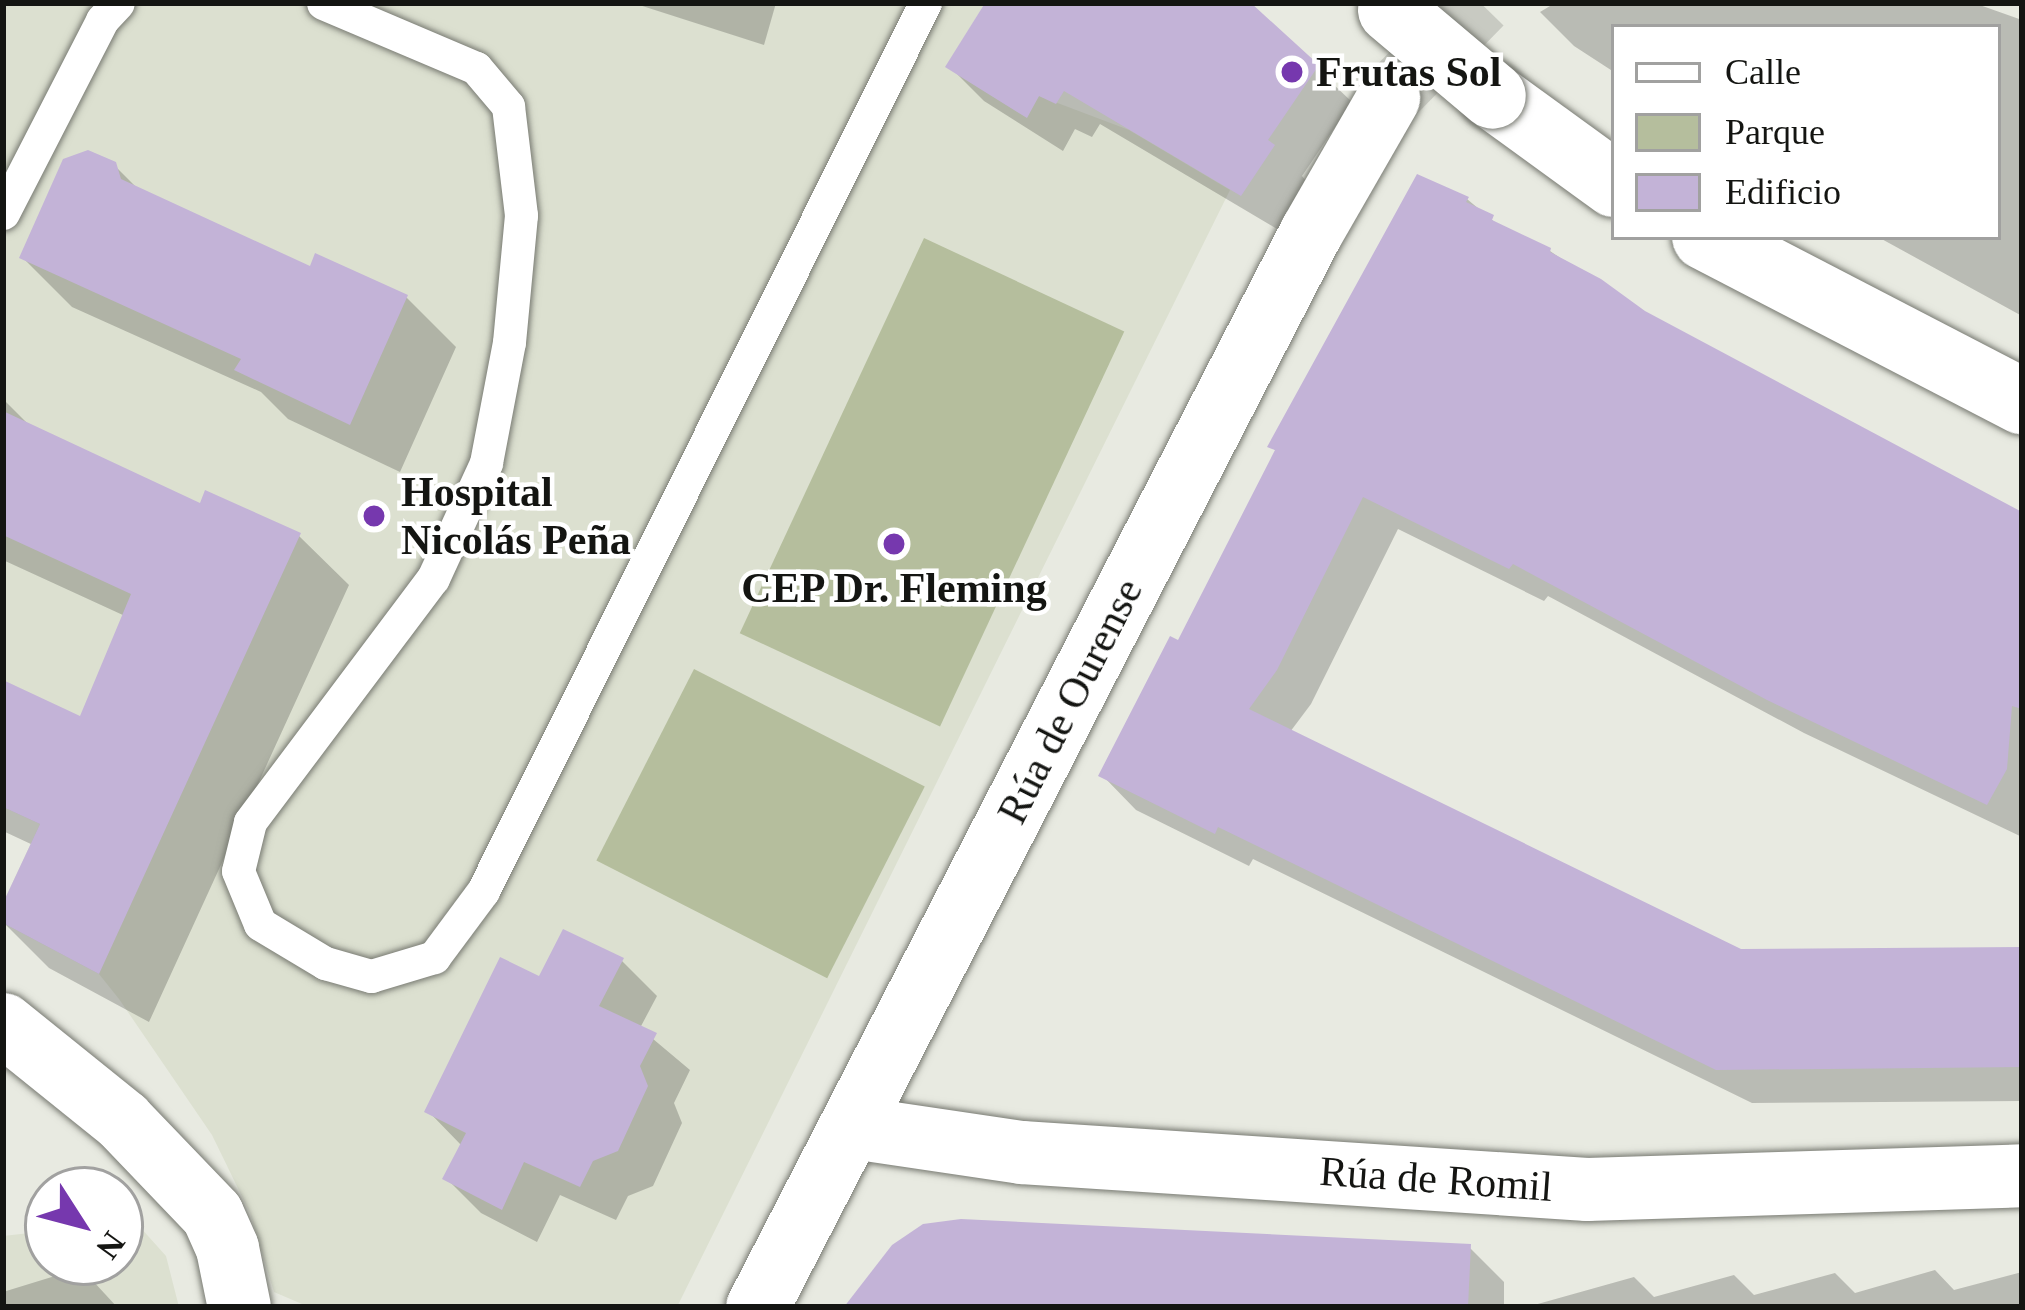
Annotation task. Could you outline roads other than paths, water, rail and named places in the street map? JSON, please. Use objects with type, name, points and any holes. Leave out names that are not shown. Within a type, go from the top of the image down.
[{"type":"main road","points":[[1388,6],[1492,96],[1611,182]]},
{"type":"main road","points":[[1711,240],[2022,401]]},
{"type":"street","name":"Rúa de Ourense","points":[[757,1307],[1311,232],[1388,98]]},
{"type":"street","points":[[3,1024],[109,1108],[167,1162],[212,1214],[226,1248],[239,1307]]},
{"type":"street","name":"Rúa de Romil","points":[[852,1127],[1021,1152],[1587,1189],[2022,1174]]},
{"type":"lane","points":[[3,213],[102,20],[118,3]]},
{"type":"lane","points":[[322,3],[476,68],[508,106],[520,215],[508,342],[486,463],[433,578],[250,822],[238,871],[260,924],[325,964],[371,976],[434,957],[483,891],[926,3]]},
{"type":"tunnel","points":[[1388,98],[1481,3]]},
{"type":"place","name":"Frutas Sol","points":[[1292,72]]},
{"type":"place","name":"Hospital Nicolás Peña","points":[[374,516]]},
{"type":"place","name":"CEP Dr. Fleming","points":[[894,544]]}]
